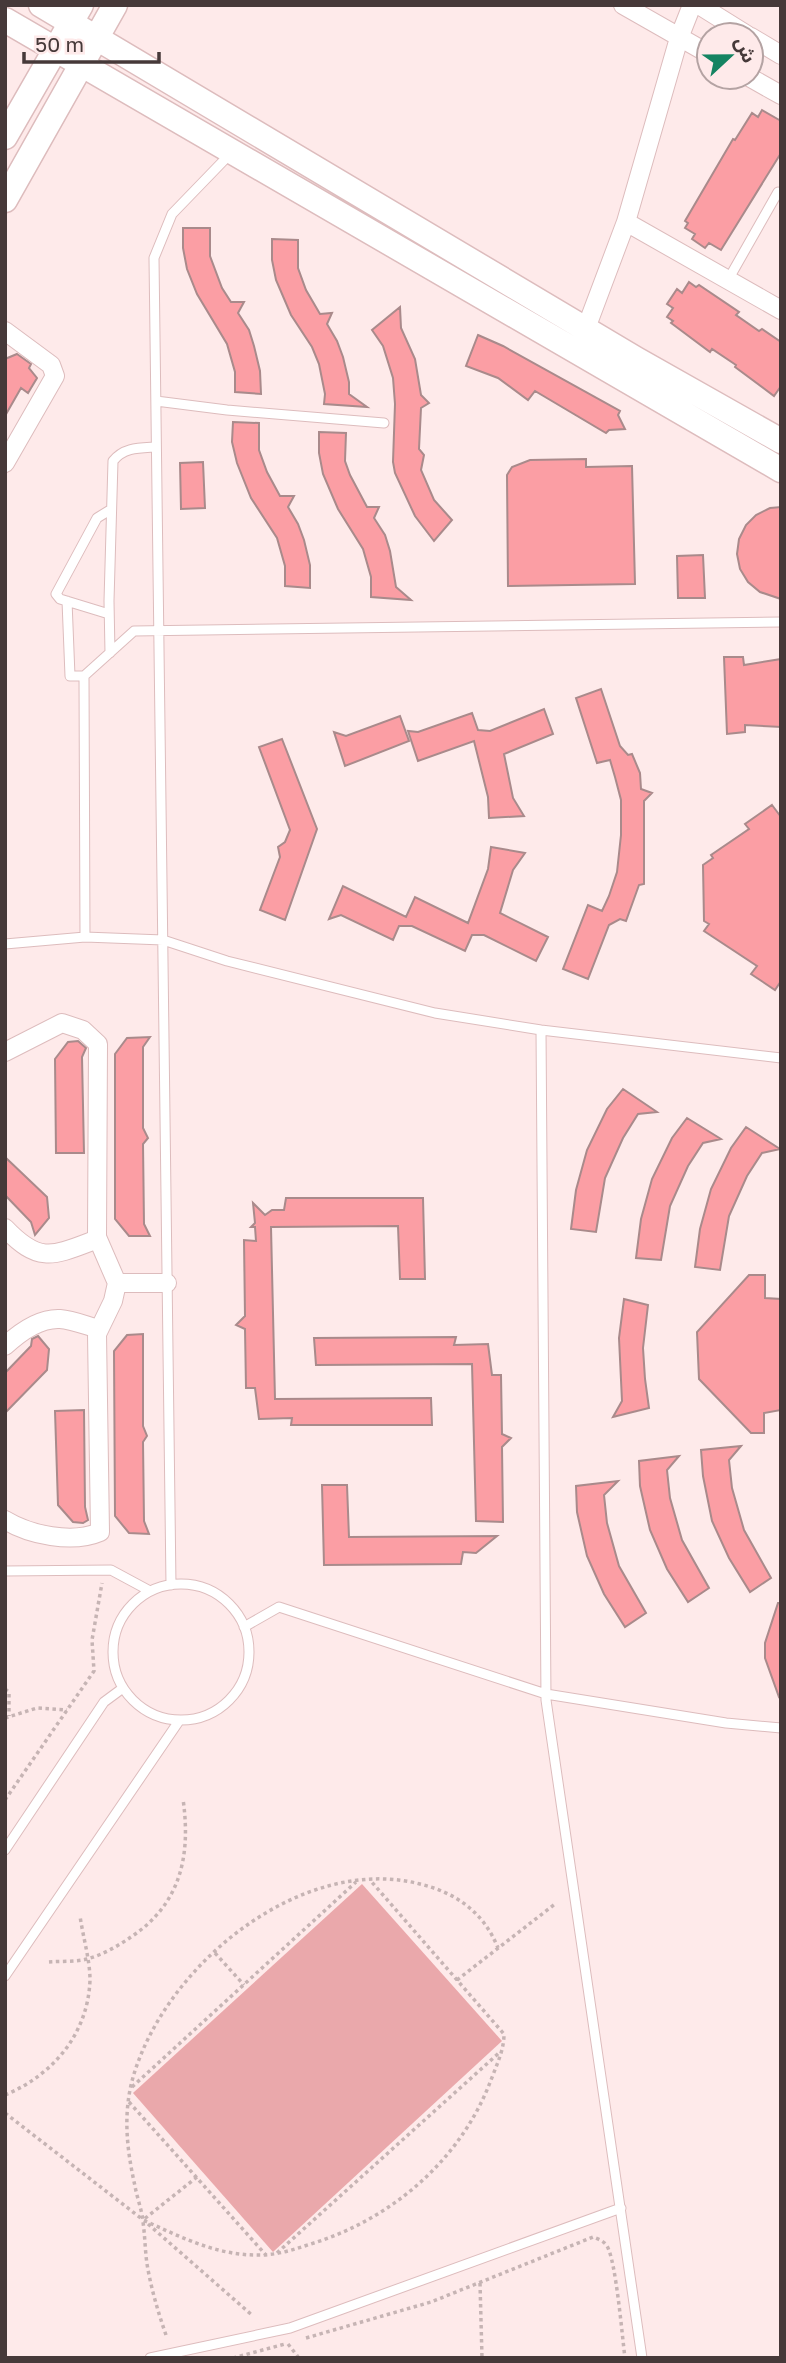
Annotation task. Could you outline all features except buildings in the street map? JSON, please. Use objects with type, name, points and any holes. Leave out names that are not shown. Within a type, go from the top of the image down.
[{"type":"main road","points":[[41,5],[76,14],[96,39],[636,359],[781,441]]},
{"type":"main road","points":[[5,200],[115,5]]},
{"type":"main road","points":[[5,137],[76,14]]},
{"type":"main road","points":[[5,20],[781,470]]},
{"type":"street","points":[[623,5],[695,47]]},
{"type":"street","points":[[576,352],[626,222],[679,38],[692,5]]},
{"type":"street","points":[[699,5],[725,21]]},
{"type":"street","points":[[765,46],[781,55]]},
{"type":"street","points":[[765,86],[781,95]]},
{"type":"street","points":[[626,222],[781,310]]},
{"type":"street","points":[[5,331],[51,365],[55,376],[5,463]]},
{"type":"street","points":[[5,1052],[62,1023],[83,1030],[98,1044],[97,1237],[117,1283],[113,1301],[97,1334],[100,1532],[91,1536],[52,1535],[19,1528],[5,1520]]},
{"type":"street","points":[[5,1228],[19,1242],[35,1252],[51,1254],[95,1240],[97,1237]]},
{"type":"street","points":[[117,1283],[167,1283]]},
{"type":"street","points":[[5,1346],[18,1334],[34,1326],[59,1319],[99,1329]]},
{"type":"lane","points":[[171,1585],[154,258],[172,214],[231,152]]},
{"type":"lane","points":[[728,279],[778,192],[781,194]]},
{"type":"lane","points":[[156,401],[227,410],[384,423]]},
{"type":"lane","points":[[110,653],[110,510],[113,461],[118,454],[132,449],[156,447]]},
{"type":"lane","points":[[109,614],[60,599],[56,594],[97,518],[110,510]]},
{"type":"lane","points":[[67,601],[70,676],[84,676],[134,631],[781,622]]},
{"type":"lane","points":[[84,676],[85,937]]},
{"type":"lane","points":[[5,944],[85,937],[163,940],[227,961],[435,1013],[541,1030],[781,1058]]},
{"type":"lane","points":[[541,1030],[546,1694],[642,2358]]},
{"type":"lane","points":[[5,1571],[111,1570],[150,1591]]},
{"type":"lane","points":[[171,1585],[194,1586],[215,1593],[232,1608],[244,1627],[249,1649],[246,1671],[237,1692],[221,1707],[201,1718],[179,1721],[157,1716],[138,1705],[123,1688],[114,1667],[113,1645],[119,1623],[132,1605],[150,1591],[171,1585]]},
{"type":"lane","points":[[244,1627],[279,1607],[546,1694],[726,1723],[781,1728]]},
{"type":"lane","points":[[5,1850],[104,1703],[123,1688]]},
{"type":"lane","points":[[5,1976],[179,1721]]},
{"type":"lane","points":[[150,2358],[290,2328],[621,2208]]},
{"type":"path","points":[[5,1800],[94,1671],[92,1640],[102,1583]]},
{"type":"path","points":[[5,1689],[9,1692],[7,1717],[37,1708],[67,1710]]},
{"type":"path","points":[[49,1962],[87,1959],[120,1945],[144,1929],[164,1908],[177,1882],[185,1856],[187,1827],[183,1799]]},
{"type":"path","points":[[143,2220],[208,2249],[234,2254],[275,2254],[332,2237],[367,2221],[404,2197],[460,2138],[481,2107],[502,2051],[504,2034],[370,1880]]},
{"type":"path","points":[[166,2335],[149,2274],[143,2220],[128,2155],[125,2127],[131,2089],[144,2049],[176,1992],[237,1933],[278,1906],[314,1889],[358,1881],[406,1880],[440,1889],[471,1907],[491,1930],[498,1948]]},
{"type":"path","points":[[131,2089],[358,1881]]},
{"type":"path","points":[[457,1980],[555,1903]]},
{"type":"path","points":[[5,2095],[36,2079],[53,2065],[75,2037],[86,2007],[90,1979],[80,1916]]},
{"type":"path","points":[[215,1953],[244,1985]]},
{"type":"path","points":[[275,2254],[502,2051]]},
{"type":"path","points":[[129,2102],[266,2255]]},
{"type":"path","points":[[5,2113],[143,2220],[253,2316]]},
{"type":"path","points":[[143,2220],[197,2177]]},
{"type":"path","points":[[233,2358],[431,2302],[593,2237],[607,2246],[612,2263],[625,2358]]},
{"type":"path","points":[[480,2283],[482,2358]]},
{"type":"path","points":[[288,2344],[299,2358]]},
{"type":"shaded area","points":[[362,1884],[502,2041],[273,2252],[133,2093]]}]
